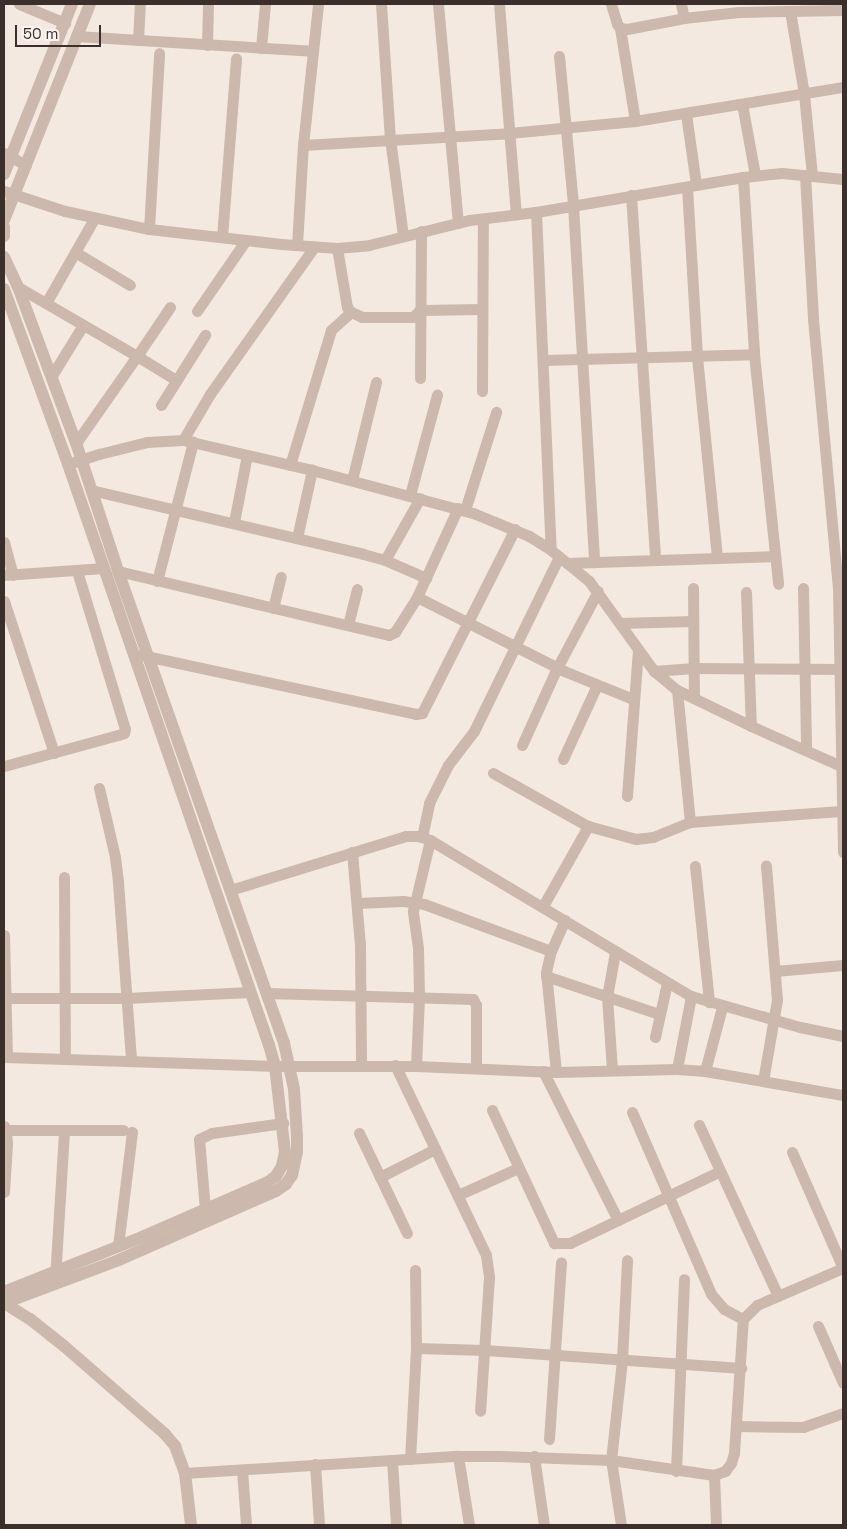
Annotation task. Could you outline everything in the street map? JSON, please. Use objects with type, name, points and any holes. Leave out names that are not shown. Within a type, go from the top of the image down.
[{"type":"street","points":[[19,4],[65,23]]},
{"type":"street","points":[[4,174],[7,155],[72,4]]},
{"type":"street","points":[[4,220],[9,193],[26,165],[90,4]]},
{"type":"street","points":[[138,40],[140,4]]},
{"type":"street","points":[[207,45],[208,4]]},
{"type":"street","points":[[261,48],[265,4]]},
{"type":"street","points":[[297,245],[303,145],[318,4]]},
{"type":"street","points":[[381,4],[390,139],[402,235]]},
{"type":"street","points":[[438,4],[458,222]]},
{"type":"street","points":[[499,4],[516,214]]},
{"type":"street","points":[[611,4],[620,28],[635,121]]},
{"type":"street","points":[[681,4],[684,18]]},
{"type":"street","points":[[620,28],[627,29],[738,8],[790,11],[843,10]]},
{"type":"street","points":[[790,11],[804,94],[809,175],[813,329],[840,589],[842,669],[841,810],[843,852]]},
{"type":"street","points":[[76,36],[312,52]]},
{"type":"street","points":[[149,229],[159,53]]},
{"type":"street","points":[[560,56],[573,205],[594,562]]},
{"type":"street","points":[[222,237],[236,58]]},
{"type":"street","points":[[303,145],[567,128],[635,121],[843,87]]},
{"type":"street","points":[[742,104],[749,176],[754,354],[778,584]]},
{"type":"street","points":[[686,114],[692,185],[697,357],[717,557]]},
{"type":"street","points":[[7,155],[26,165]]},
{"type":"street","points":[[9,193],[94,218],[149,229],[337,248],[369,245],[458,222],[536,212],[749,176],[809,175],[843,179]]},
{"type":"street","points":[[631,195],[655,560]]},
{"type":"street","points":[[416,1066],[419,996],[418,948],[413,925],[429,804],[448,766],[474,731],[559,557],[544,360],[536,212]]},
{"type":"street","points":[[46,303],[94,218]]},
{"type":"street","points":[[482,391],[483,219]]},
{"type":"street","points":[[4,227],[4,236]]},
{"type":"street","points":[[420,378],[421,231]]},
{"type":"street","points":[[197,311],[246,240]]},
{"type":"street","points":[[157,581],[175,509],[188,441],[210,394],[314,247]]},
{"type":"street","points":[[337,248],[347,307],[351,312],[362,317],[413,317],[420,310],[482,309]]},
{"type":"street","points":[[75,252],[130,285]]},
{"type":"street","points":[[4,257],[18,287],[76,443],[118,572],[267,993],[290,1066],[296,1110],[297,1152],[292,1175],[286,1184],[240,1208],[55,1278],[4,1292]]},
{"type":"street","points":[[18,287],[176,380]]},
{"type":"street","points":[[4,289],[68,464],[275,1066],[285,1152],[282,1166],[276,1176],[268,1182],[118,1246],[4,1303]]},
{"type":"street","points":[[76,443],[170,307]]},
{"type":"street","points":[[290,465],[331,330],[351,312]]},
{"type":"street","points":[[51,376],[83,325]]},
{"type":"street","points":[[161,405],[205,335]]},
{"type":"street","points":[[544,360],[754,354]]},
{"type":"street","points":[[352,480],[376,382]]},
{"type":"street","points":[[386,560],[415,496],[437,395]]},
{"type":"street","points":[[118,572],[389,635],[395,632],[417,597],[461,509],[496,412]]},
{"type":"street","points":[[68,464],[147,442],[188,441],[415,496],[461,509],[515,529],[559,557],[598,591],[654,671],[676,690],[751,726],[842,766]]},
{"type":"street","points":[[234,522],[247,454]]},
{"type":"street","points":[[297,538],[312,470]]},
{"type":"street","points":[[92,490],[234,522],[386,560],[426,578]]},
{"type":"street","points":[[134,654],[416,714],[422,713],[515,529]]},
{"type":"street","points":[[4,542],[8,575],[104,568]]},
{"type":"street","points":[[559,557],[594,562],[774,556]]},
{"type":"street","points":[[4,766],[124,733],[125,729],[77,571]]},
{"type":"street","points":[[273,608],[280,577]]},
{"type":"street","points":[[693,588],[694,698]]},
{"type":"street","points":[[803,588],[806,668],[806,750]]},
{"type":"street","points":[[348,625],[357,589]]},
{"type":"street","points":[[522,745],[557,668],[598,591]]},
{"type":"street","points":[[746,592],[751,726]]},
{"type":"street","points":[[417,597],[468,621],[557,668],[633,699]]},
{"type":"street","points":[[4,601],[54,753]]},
{"type":"street","points":[[620,622],[693,621]]},
{"type":"street","points":[[627,796],[638,650]]},
{"type":"street","points":[[654,671],[694,668],[749,670],[842,669]]},
{"type":"street","points":[[563,759],[597,685]]},
{"type":"street","points":[[676,690],[690,822]]},
{"type":"street","points":[[493,773],[588,826],[636,839],[653,837],[690,822],[841,810]]},
{"type":"street","points":[[99,788],[115,857],[131,1061]]},
{"type":"street","points":[[543,906],[588,826]]},
{"type":"street","points":[[230,890],[406,836],[426,838],[543,906],[615,952],[691,996],[722,1007],[843,1036]]},
{"type":"street","points":[[352,852],[358,903],[361,1066]]},
{"type":"street","points":[[763,1081],[777,1000],[766,865]]},
{"type":"street","points":[[695,866],[708,1002]]},
{"type":"street","points":[[64,877],[65,1058]]},
{"type":"street","points":[[358,903],[415,902],[551,951]]},
{"type":"street","points":[[556,1072],[546,976],[551,951],[565,920]]},
{"type":"street","points":[[4,935],[6,1057],[275,1066],[416,1066],[556,1072],[677,1069],[705,1071],[843,1095]]},
{"type":"street","points":[[612,1070],[607,998],[615,952]]},
{"type":"street","points":[[775,970],[843,965]]},
{"type":"street","points":[[546,976],[659,1014]]},
{"type":"street","points":[[655,1037],[667,983]]},
{"type":"street","points":[[6,998],[126,998],[250,992]]},
{"type":"street","points":[[267,993],[473,999],[476,1004],[476,1068]]},
{"type":"street","points":[[677,1069],[691,996]]},
{"type":"street","points":[[705,1071],[722,1007]]},
{"type":"street","points":[[394,1066],[483,1247],[488,1264],[485,1350],[480,1411]]},
{"type":"street","points":[[543,1071],[618,1220]]},
{"type":"street","points":[[492,1110],[554,1243],[570,1243],[720,1171]]},
{"type":"street","points":[[632,1112],[711,1294],[724,1309],[743,1319]]},
{"type":"street","points":[[205,1209],[199,1139],[212,1133],[283,1123]]},
{"type":"street","points":[[699,1125],[778,1296]]},
{"type":"street","points":[[4,1192],[5,1128],[64,1131],[128,1131],[118,1246]]},
{"type":"street","points":[[55,1278],[64,1131]]},
{"type":"street","points":[[359,1133],[407,1233]]},
{"type":"street","points":[[380,1177],[436,1149]]},
{"type":"street","points":[[185,1473],[458,1456],[534,1456],[611,1460],[676,1471],[714,1475],[724,1471],[731,1463],[736,1426],[743,1319],[756,1305],[843,1268],[792,1152]]},
{"type":"street","points":[[458,1195],[518,1168]]},
{"type":"street","points":[[621,1525],[611,1460],[622,1360],[627,1260]]},
{"type":"street","points":[[549,1439],[561,1262]]},
{"type":"street","points":[[410,1459],[416,1348],[415,1270]]},
{"type":"street","points":[[676,1471],[684,1279]]},
{"type":"street","points":[[4,1303],[30,1319],[64,1346],[165,1434],[175,1446],[185,1473],[191,1525]]},
{"type":"street","points":[[818,1326],[843,1383]]},
{"type":"street","points":[[416,1348],[485,1350],[741,1368]]},
{"type":"street","points":[[736,1426],[803,1427],[843,1413]]},
{"type":"street","points":[[458,1456],[469,1525]]},
{"type":"street","points":[[534,1456],[544,1525]]},
{"type":"street","points":[[392,1460],[396,1525]]},
{"type":"street","points":[[314,1464],[320,1525]]},
{"type":"street","points":[[242,1470],[246,1525]]},
{"type":"street","points":[[714,1475],[716,1525]]}]
